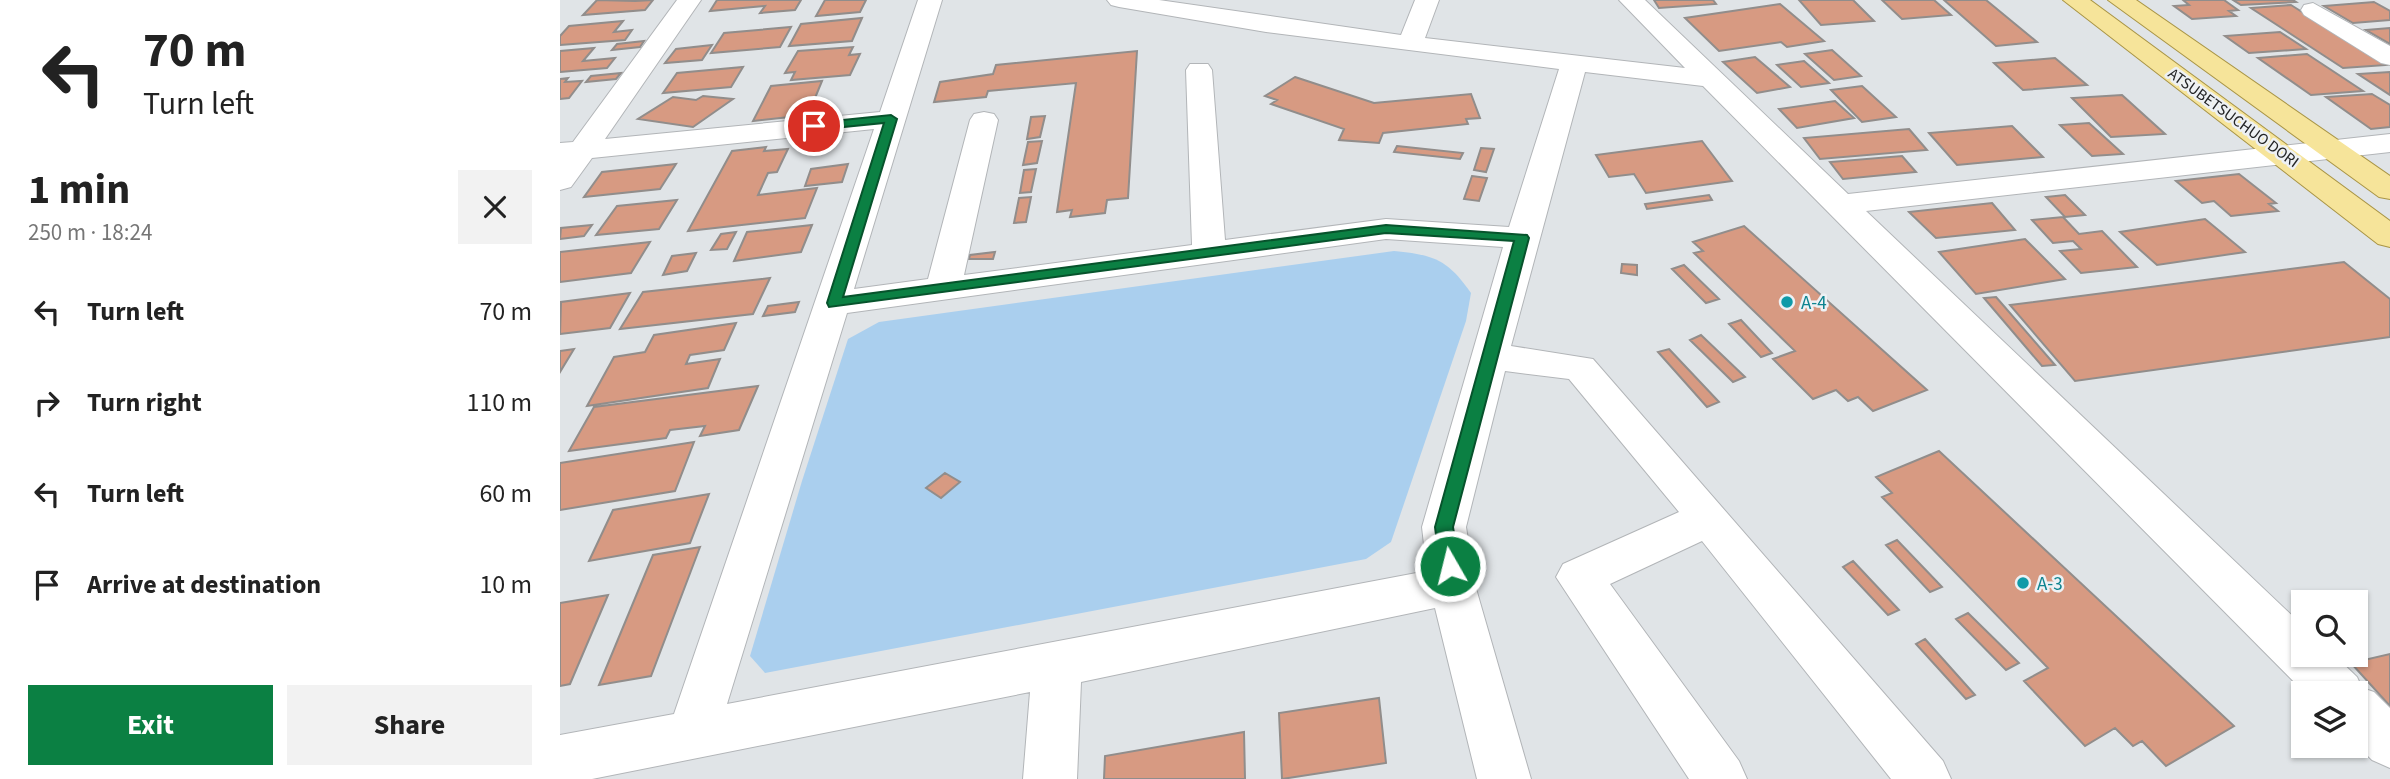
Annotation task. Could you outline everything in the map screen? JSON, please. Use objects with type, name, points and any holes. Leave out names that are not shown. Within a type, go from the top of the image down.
[{"type":"main road","name":"ATSUBETSUCHUO DORI","points":[[2075,0],[2284,154],[2390,237]]},
{"type":"main road","name":"ATSUBETSUCHUO DORI","points":[[2120,0],[2390,190]]},
{"type":"street","points":[[560,181],[571,151],[689,0]]},
{"type":"street","points":[[692,732],[834,303],[930,0]]},
{"type":"street","points":[[1119,0],[1198,15],[1712,79]]},
{"type":"street","points":[[1198,15],[1218,0]]},
{"type":"street","points":[[1411,43],[1427,0]]},
{"type":"street","points":[[1631,0],[2327,681]]},
{"type":"street","points":[[2312,10],[2390,57]]},
{"type":"street","points":[[1504,779],[1452,585],[1444,527],[1522,238],[1575,61]]},
{"type":"street","points":[[1199,70],[1209,251]]},
{"type":"street","points":[[571,151],[891,119]]},
{"type":"street","points":[[943,289],[984,120]]},
{"type":"street","points":[[1840,204],[2390,143]]},
{"type":"street","points":[[834,303],[1386,229],[1522,238]]},
{"type":"street","points":[[1491,356],[1580,368],[1709,518],[1924,779]]},
{"type":"street","points":[[1709,518],[1578,577],[1720,779]]},
{"type":"street","points":[[560,760],[692,732],[1057,665],[1452,585]]},
{"type":"street","points":[[1050,779],[1057,665]]},
{"type":"street","points":[[2368,721],[2390,743]]},
{"type":"shaded area","points":[[1394,251],[1420,254],[1438,261],[1447,266],[1471,293],[1466,321],[1391,542],[1366,559],[765,673],[750,656],[848,339],[879,322]]},
{"type":"building","points":[[597,0],[653,0],[645,10],[583,15]]},
{"type":"building","points":[[717,0],[801,0],[795,10],[760,13],[765,6],[710,11]]},
{"type":"building","points":[[825,0],[866,0],[860,12],[816,16]]},
{"type":"building","points":[[1654,0],[1713,0],[1716,4],[1659,8]]},
{"type":"building","points":[[1799,0],[1853,0],[1874,21],[1821,25]]},
{"type":"building","points":[[1882,0],[1934,0],[1951,15],[1902,19]]},
{"type":"building","points":[[1944,0],[1986,0],[2037,42],[1996,46]]},
{"type":"building","points":[[2183,0],[2224,0],[2238,10],[2229,11],[2236,16],[2192,19],[2174,6],[2189,5]]},
{"type":"building","points":[[2233,0],[2293,0],[2296,2],[2241,5]]},
{"type":"building","points":[[2374,2],[2390,11],[2390,20],[2353,23],[2324,6]]},
{"type":"building","points":[[1780,4],[1824,41],[1787,47],[1781,42],[1719,51],[1685,18]]},
{"type":"building","points":[[2291,5],[2386,65],[2343,68],[2251,8]]},
{"type":"building","points":[[862,18],[852,41],[789,46],[801,24]]},
{"type":"building","points":[[623,21],[614,32],[632,30],[625,40],[560,45],[560,36],[569,26]]},
{"type":"building","points":[[791,27],[780,47],[711,53],[724,33]]},
{"type":"building","points":[[2390,28],[2390,44],[2366,30]]},
{"type":"building","points":[[2280,32],[2306,49],[2249,53],[2225,36]]},
{"type":"building","points":[[644,41],[640,47],[612,50],[617,44]]},
{"type":"building","points":[[712,45],[702,60],[665,63],[676,49]]},
{"type":"building","points":[[853,47],[849,55],[860,54],[850,75],[791,80],[795,72],[785,73],[798,51]]},
{"type":"building","points":[[594,48],[583,61],[615,58],[607,68],[560,72],[560,51]]},
{"type":"building","points":[[1832,50],[1861,76],[1834,80],[1805,54]]},
{"type":"building","points":[[1137,51],[1128,198],[1107,200],[1105,213],[1070,217],[1072,210],[1057,212],[1076,83],[988,91],[986,97],[934,102],[940,82],[993,74],[996,65]]},
{"type":"building","points":[[2307,54],[2363,91],[2311,95],[2258,58]]},
{"type":"building","points":[[1755,57],[1790,87],[1757,93],[1723,62]]},
{"type":"building","points":[[2055,58],[2087,85],[2023,90],[1994,63]]},
{"type":"building","points":[[1804,61],[1829,83],[1801,87],[1777,65]]},
{"type":"building","points":[[743,67],[731,87],[663,93],[677,73]]},
{"type":"building","points":[[2390,72],[2390,95],[2358,74]]},
{"type":"building","points":[[621,73],[616,79],[586,82],[591,76]]},
{"type":"building","points":[[1295,77],[1374,103],[1471,94],[1480,118],[1466,119],[1468,124],[1383,133],[1379,143],[1339,140],[1344,129],[1271,104],[1277,100],[1265,96]]},
{"type":"building","points":[[568,78],[565,82],[582,81],[569,98],[560,99],[560,79]]},
{"type":"building","points":[[822,81],[808,115],[753,121],[771,86]]},
{"type":"building","points":[[1862,86],[1896,117],[1862,122],[1831,90]]},
{"type":"building","points":[[2372,94],[2390,105],[2390,127],[2371,129],[2326,97]]},
{"type":"building","points":[[2122,95],[2165,134],[2111,137],[2072,98]]},
{"type":"building","points":[[703,96],[733,99],[693,127],[638,119],[673,97],[696,100]]},
{"type":"building","points":[[1835,101],[1854,118],[1797,128],[1779,109]]},
{"type":"building","points":[[1045,116],[1040,137],[1027,139],[1031,117]]},
{"type":"building","points":[[2089,123],[2123,154],[2092,156],[2060,125]]},
{"type":"building","points":[[2012,126],[2043,157],[1957,165],[1929,133]]},
{"type":"building","points":[[1909,129],[1927,150],[1820,159],[1804,138]]},
{"type":"building","points":[[1042,141],[1037,163],[1023,165],[1028,142]]},
{"type":"building","points":[[1702,141],[1732,181],[1646,193],[1634,174],[1609,177],[1596,155]]},
{"type":"building","points":[[1397,146],[1463,153],[1460,159],[1394,152]]},
{"type":"building","points":[[766,147],[764,151],[788,149],[777,172],[768,173],[758,195],[817,188],[805,218],[688,231],[732,151]]},
{"type":"building","points":[[1481,148],[1494,149],[1486,172],[1474,170]]},
{"type":"building","points":[[1902,156],[1916,172],[1843,179],[1830,162]]},
{"type":"building","points":[[676,164],[660,189],[584,197],[602,172]]},
{"type":"building","points":[[848,164],[842,182],[805,186],[811,169]]},
{"type":"building","points":[[1036,169],[1031,192],[1020,193],[1024,170]]},
{"type":"building","points":[[2239,174],[2276,203],[2269,204],[2278,211],[2231,216],[2214,201],[2202,203],[2176,181]]},
{"type":"building","points":[[1472,176],[1487,178],[1479,201],[1464,199]]},
{"type":"building","points":[[1709,195],[1712,200],[1647,209],[1645,204]]},
{"type":"building","points":[[2065,195],[2085,215],[2065,217],[2046,197]]},
{"type":"building","points":[[1031,197],[1026,222],[1014,223],[1019,198]]},
{"type":"building","points":[[677,200],[659,229],[596,235],[617,206]]},
{"type":"building","points":[[1992,203],[2015,230],[1936,238],[1909,212]]},
{"type":"building","points":[[2063,217],[2079,234],[2102,231],[2137,267],[2081,273],[2060,251],[2081,249],[2073,241],[2053,243],[2032,220]]},
{"type":"building","points":[[2205,219],[2245,252],[2157,265],[2120,232]]},
{"type":"building","points":[[592,225],[584,236],[560,239],[561,228]]},
{"type":"building","points":[[812,225],[801,252],[734,261],[747,232]]},
{"type":"building","name":"A-4","points":[[1744,226],[1927,390],[1873,411],[1858,397],[1848,401],[1836,390],[1813,399],[1773,359],[1795,351],[1694,253],[1703,251],[1693,242]]},
{"type":"building","points":[[736,232],[727,249],[711,250],[721,234]]},
{"type":"building","points":[[2025,239],[2065,279],[1976,294],[1939,252]]},
{"type":"building","points":[[650,242],[631,273],[560,282],[560,252]]},
{"type":"building","points":[[995,252],[993,259],[969,259],[970,255]]},
{"type":"building","points":[[696,253],[687,271],[663,275],[672,256]]},
{"type":"building","points":[[2344,262],[2390,299],[2390,337],[2075,381],[2010,305]]},
{"type":"building","points":[[1622,264],[1637,265],[1637,275],[1621,273]]},
{"type":"building","points":[[1684,265],[1719,299],[1706,303],[1672,269]]},
{"type":"building","points":[[770,278],[753,314],[620,329],[643,292]]},
{"type":"building","points":[[630,293],[610,328],[560,334],[561,302]]},
{"type":"building","points":[[1996,297],[2055,365],[2042,366],[1984,298]]},
{"type":"building","points":[[799,302],[795,312],[763,316],[768,306]]},
{"type":"building","points":[[1741,320],[1772,353],[1761,357],[1729,324]]},
{"type":"building","points":[[736,323],[724,350],[690,355],[686,364],[720,359],[708,388],[587,406],[614,357],[645,352],[654,335]]},
{"type":"building","points":[[1701,335],[1745,377],[1733,382],[1690,340]]},
{"type":"building","points":[[574,349],[560,372],[560,351]]},
{"type":"building","points":[[1669,349],[1719,402],[1707,407],[1658,352]]},
{"type":"building","points":[[758,386],[739,430],[700,436],[705,426],[670,430],[666,438],[569,451],[594,407]]},
{"type":"building","points":[[694,442],[675,491],[560,510],[560,463]]},
{"type":"building","name":"A-3","points":[[1939,451],[2234,726],[2166,766],[2142,741],[2133,746],[2115,728],[2085,746],[2024,681],[2048,668],[1882,497],[1892,493],[1876,477]]},
{"type":"building","points":[[945,473],[960,482],[941,498],[926,488]]},
{"type":"building","points":[[709,494],[690,543],[589,561],[613,510]]},
{"type":"building","points":[[1897,540],[1942,587],[1930,592],[1886,545]]},
{"type":"building","points":[[700,547],[651,676],[599,685],[653,555]]},
{"type":"building","points":[[1853,561],[1899,610],[1888,615],[1843,567]]},
{"type":"building","points":[[608,595],[570,684],[560,686],[560,603]]},
{"type":"building","points":[[1968,613],[2019,663],[2006,670],[1956,619]]},
{"type":"building","points":[[1925,639],[1975,695],[1966,699],[1916,644]]},
{"type":"building","points":[[2390,654],[2390,706],[2355,667],[2368,667],[2368,659]]},
{"type":"building","points":[[1379,698],[1386,763],[1282,779],[1279,713]]},
{"type":"building","points":[[1244,732],[1245,779],[1104,779],[1105,756]]},
{"type":"place","name":"A-4","points":[[1787,302]]},
{"type":"place","name":"A-3","points":[[2023,583]]},
{"type":"route","points":[[814,126],[891,119],[834,303],[1386,229],[1522,238],[1444,527],[1450,566]]}]
